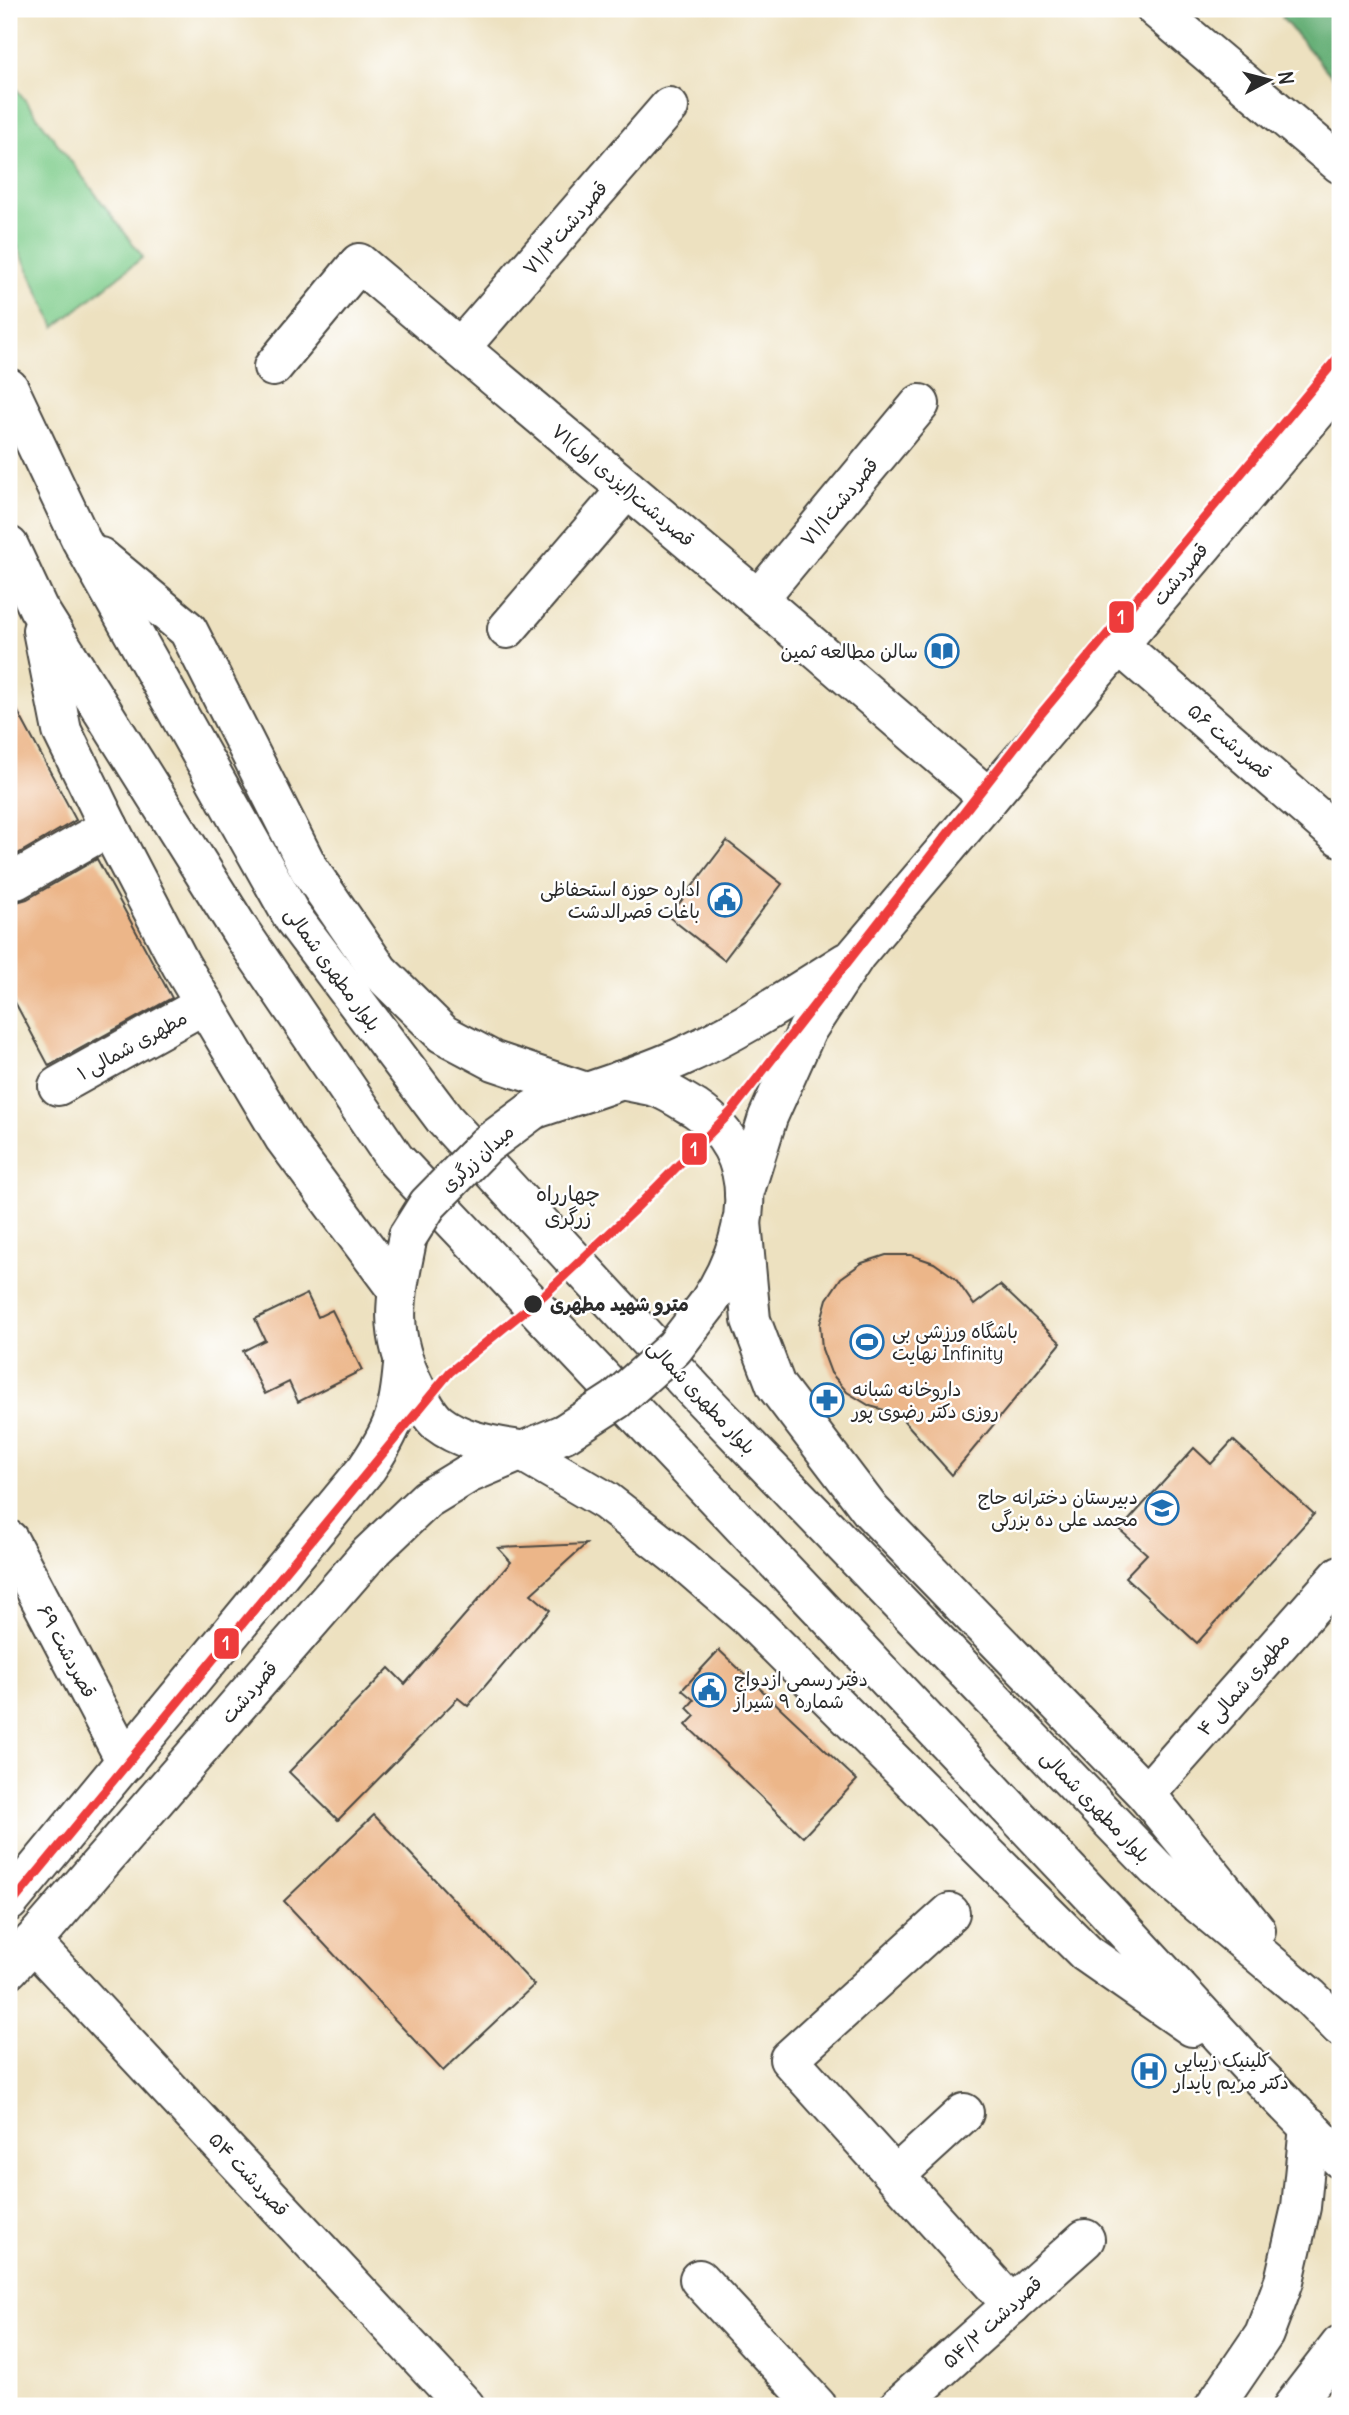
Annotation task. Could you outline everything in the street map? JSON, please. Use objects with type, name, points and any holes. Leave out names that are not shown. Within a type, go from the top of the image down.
[{"type":"main road","points":[[1156,9],[1340,164]]},
{"type":"main road","name":"قصردشت۷۱/۳","points":[[460,348],[669,107]]},
{"type":"main road","name":"۷۱قصردشت(ایزدی اول)","points":[[273,367],[359,263],[758,599],[989,798]]},
{"type":"main road","name":"قصردشت","points":[[856,955],[1340,384]]},
{"type":"main road","name":"بلوار مطهرى شمالى","points":[[9,388],[81,540],[293,918],[445,1120],[694,1390],[1156,1868],[1310,1997],[1340,2027]]},
{"type":"main road","name":"قصردشت۷۱/۱","points":[[758,599],[920,404]]},
{"type":"main road","points":[[507,629],[627,489]]},
{"type":"main road","points":[[81,540],[188,630],[309,869],[379,971],[443,1034],[494,1061],[603,1086],[658,1088],[684,1102],[712,1123],[735,1150],[743,1208],[751,1320],[776,1386],[871,1511],[1146,1794],[1310,1997]]},
{"type":"main road","points":[[9,546],[38,608],[241,932],[395,1159],[1340,2159]]},
{"type":"main road","points":[[38,608],[62,731],[181,965],[284,1138],[397,1290]]},
{"type":"main road","name":"۵۶ قصردشت","points":[[1119,645],[1340,837]]},
{"type":"main road","points":[[16,880],[109,827]]},
{"type":"main road","points":[[519,1450],[565,1433],[616,1400],[674,1348],[706,1306],[723,1281],[736,1251],[743,1208],[768,1117],[807,1030],[856,955]]},
{"type":"main road","name":"میدان زرگری","points":[[519,1450],[472,1441],[437,1422],[403,1364],[396,1335],[397,1290],[408,1236],[428,1204],[486,1145],[533,1110],[680,1057],[753,1019],[856,955]]},
{"type":"main road","name":"۱ مطهری شمالی","points":[[58,1086],[205,1004]]},
{"type":"main road","points":[[9,1902],[367,1468],[388,1436],[400,1401],[403,1364]]},
{"type":"main road","points":[[519,1450],[606,1501],[683,1562],[751,1620],[1086,1953],[1251,2067]]},
{"type":"main road","name":"قصردشت","points":[[20,1955],[367,1556],[427,1499],[468,1474],[519,1450]]},
{"type":"main road","name":"۶۹ قصردشت","points":[[9,1540],[126,1762]]},
{"type":"main road","name":"۴ مطهری شمالی","points":[[1146,1794],[1340,1575]]},
{"type":"main road","points":[[950,1913],[789,2059],[1012,2305]]},
{"type":"main road","name":"۵۴ قصردشت","points":[[20,1955],[465,2406]]},
{"type":"main road","points":[[895,2176],[964,2113]]},
{"type":"main road","points":[[1215,2406],[1264,2334],[1284,2281],[1301,2207],[1309,2126]]},
{"type":"main road","name":"۵۴/۲ قصردشت","points":[[899,2406],[1085,2239]]},
{"type":"main road","points":[[699,2279],[817,2406]]},
{"type":"main road","points":[[1293,2406],[1340,2344]]},
{"type":"main road","points":[[1319,2406],[1340,2379]]},
{"type":"green space","points":[[1288,9],[1340,9],[1340,86],[1282,18]]},
{"type":"green space","points":[[9,79],[143,257],[55,327],[9,228]]},
{"type":"building","points":[[9,695],[76,820],[9,859]]},
{"type":"building","name":"اداره حوزه استحفاظی باغات قصرالدشت","points":[[727,841],[782,884],[724,960],[669,917]]},
{"type":"building","points":[[97,859],[172,998],[49,1066],[9,991],[9,900],[17,902],[27,899]]},
{"type":"building","points":[[886,1255],[911,1255],[934,1263],[955,1278],[974,1305],[1000,1285],[1061,1343],[952,1475],[898,1414],[870,1406],[847,1392],[831,1373],[822,1349],[820,1324],[827,1299],[841,1278],[862,1263]]},
{"type":"building","points":[[307,1294],[318,1317],[332,1310],[362,1370],[298,1402],[289,1382],[265,1394],[243,1351],[265,1340],[255,1319]]},
{"type":"building","points":[[1233,1440],[1314,1514],[1197,1643],[1125,1577],[1147,1554],[1120,1530],[1194,1448],[1211,1464]]},
{"type":"building","points":[[586,1544],[531,1594],[550,1610],[468,1706],[458,1698],[338,1820],[289,1772],[389,1668],[405,1684],[511,1562],[498,1548]]},
{"type":"building","points":[[719,1650],[857,1780],[803,1837],[686,1725],[695,1716],[687,1708],[694,1700],[682,1690]]},
{"type":"building","points":[[374,1815],[534,1985],[443,2071],[284,1901]]},
{"type":"transit line","name":"1","points":[[9,1907],[450,1372],[544,1295],[632,1212],[731,1112],[1040,715],[1340,355]]},
{"type":"place","name":"سالن مطالعه ثمین","points":[[942,651]]},
{"type":"place","name":"اداره حوزه استحفاظی باغات قصرالدشت","points":[[725,900]]},
{"type":"place","name":"مترو شهید مطهری","points":[[533,1304]]},
{"type":"place","name":"باشگاه ورزشی بی نهایت Infinity","points":[[867,1342]]},
{"type":"place","name":"داروخانه شبانه روزی دکتر رضوی پور","points":[[827,1400]]},
{"type":"place","name":"دبیرستان دخترانه حاج محمد علی ده بزرگی","points":[[1162,1508]]},
{"type":"place","name":"دفتر رسمی ازدواج شماره ۹ شیراز","points":[[709,1690]]},
{"type":"place","name":"کلینیک زیبایی دکتر مریم پایدار","points":[[1149,2071]]},
{"type":"district","name":"چهارراه زرگری","points":[[568,1205]]}]
